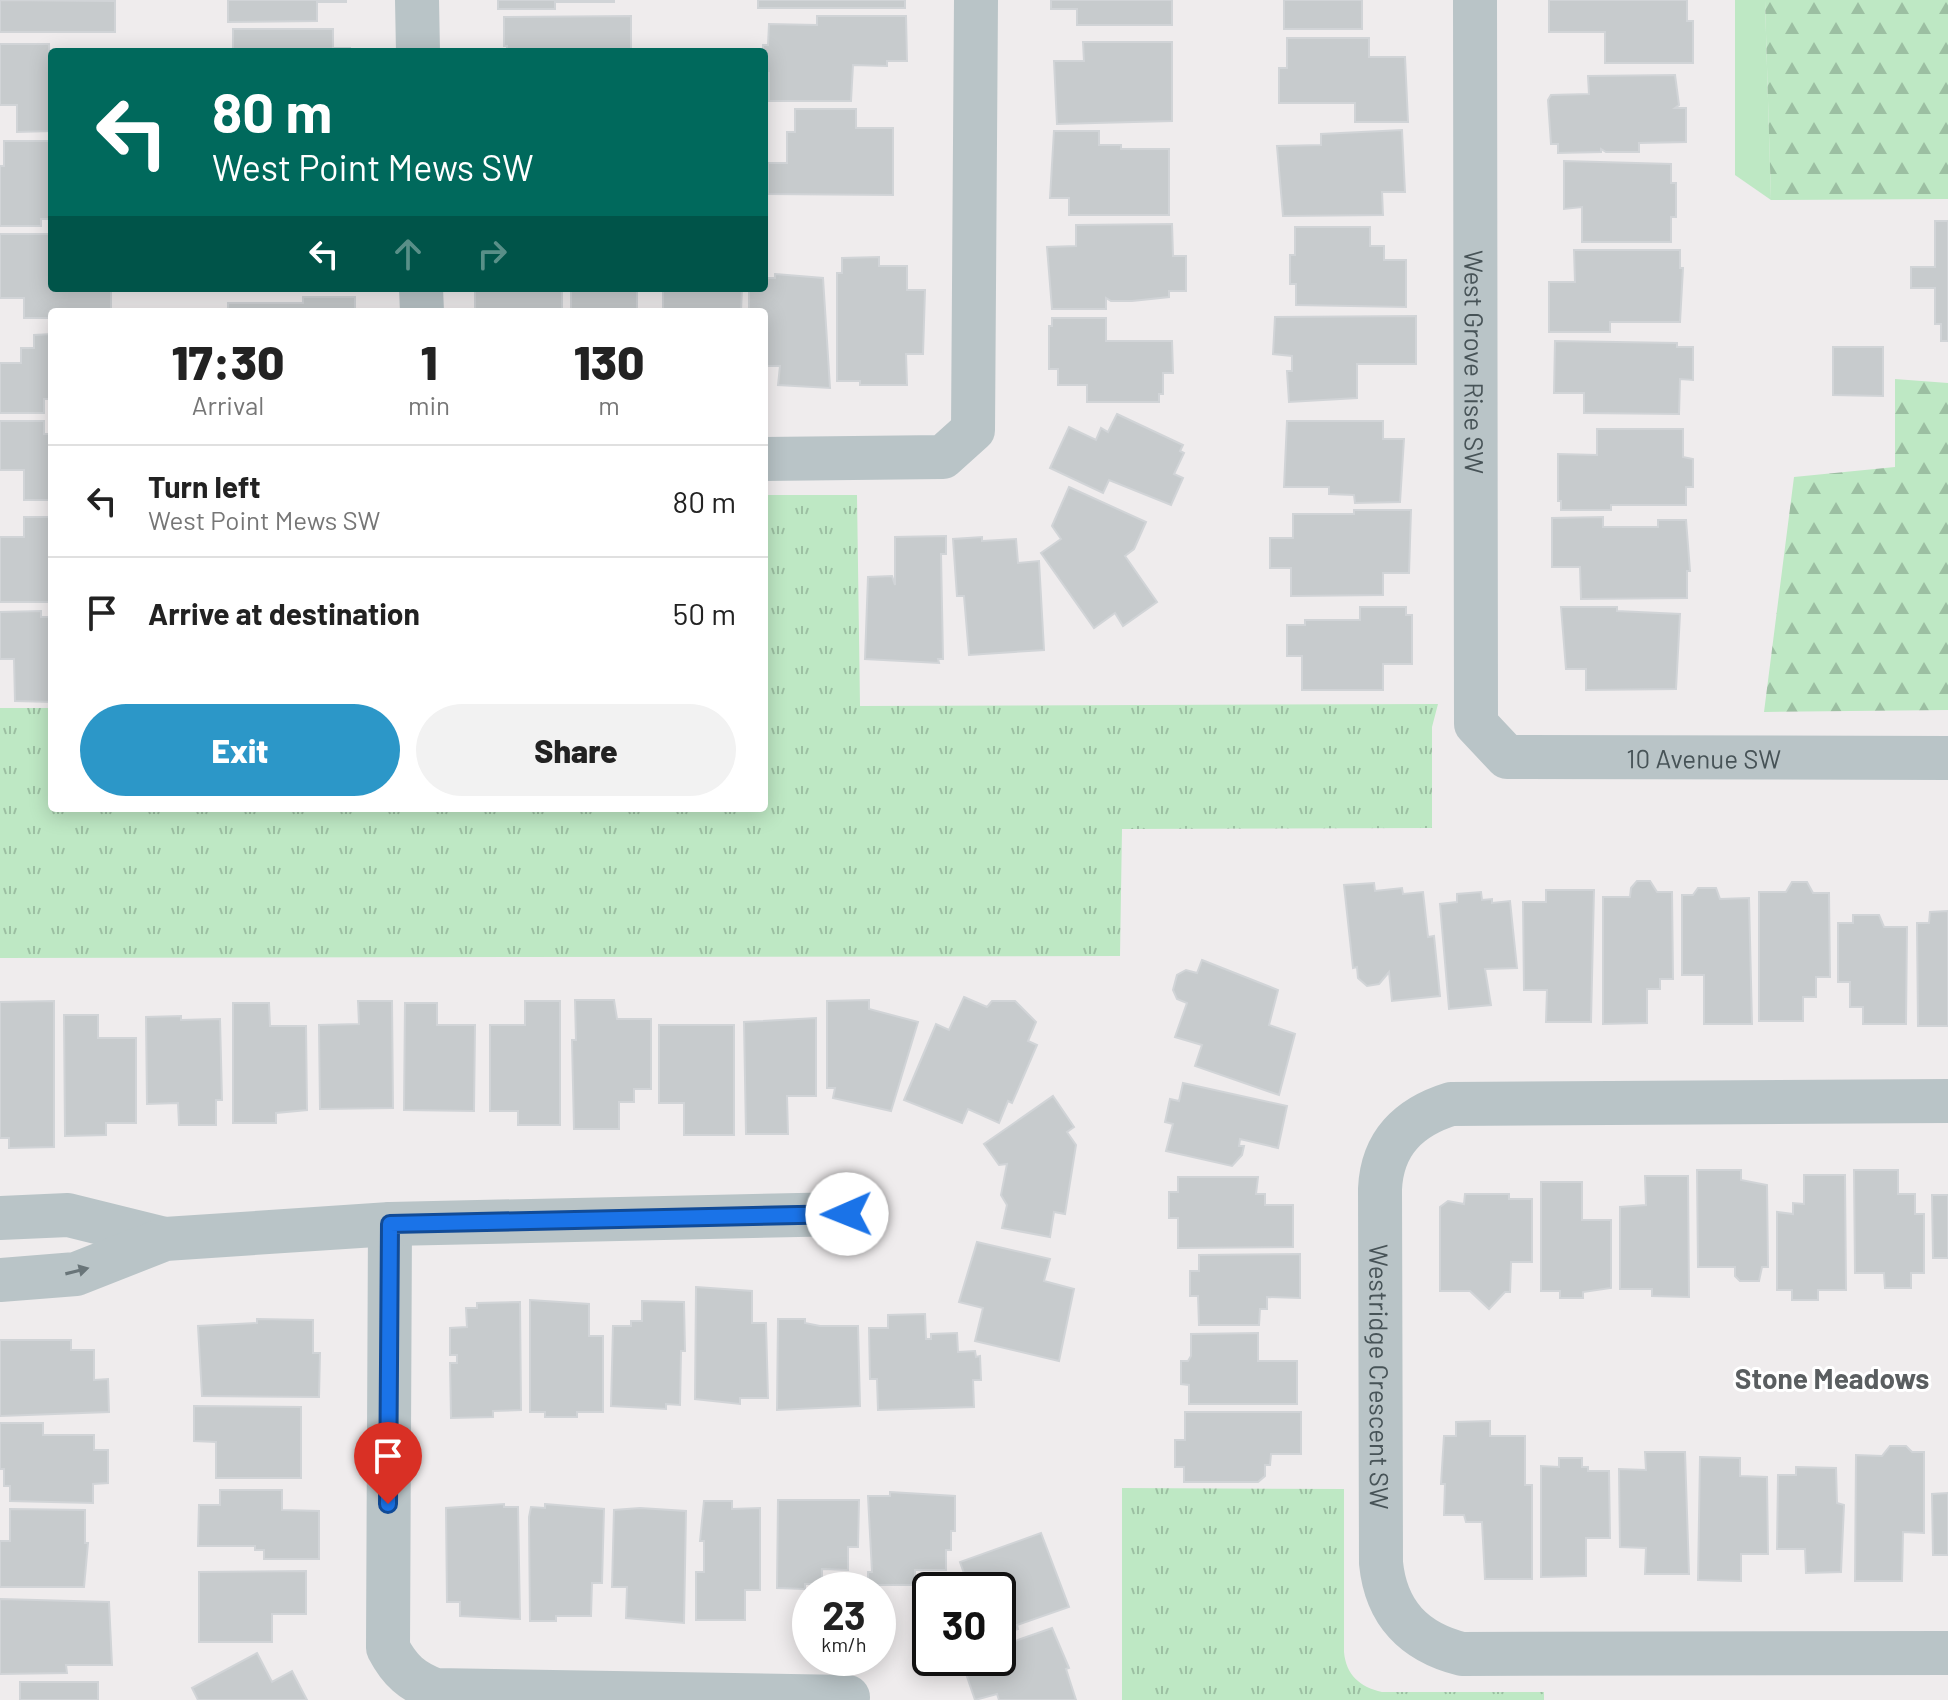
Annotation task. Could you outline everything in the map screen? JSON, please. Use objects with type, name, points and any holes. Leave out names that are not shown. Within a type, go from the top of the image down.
[{"type":"street","points":[[417,0],[418,48]]},
{"type":"street","points":[[768,459],[943,457],[973,430],[976,0]]},
{"type":"street","name":"West Grove Rise SW","points":[[1475,0],[1476,724]]},
{"type":"street","name":"10 Avenue SW","points":[[1476,724],[1507,757],[1948,758]]},
{"type":"street","name":"Westridge Crescent SW","points":[[1948,1101],[1451,1104],[1416,1117],[1400,1132],[1384,1160],[1380,1189],[1381,1563],[1387,1597],[1398,1616],[1415,1635],[1435,1648],[1462,1654],[1948,1653]]},
{"type":"street","points":[[0,1280],[76,1274],[165,1239],[390,1224],[847,1214]]},
{"type":"street","points":[[0,1218],[68,1215],[165,1239]]},
{"type":"street","points":[[390,1224],[388,1648],[397,1665],[413,1682],[435,1690],[848,1697]]},
{"type":"green space","points":[[1735,0],[1765,0],[1771,200],[1735,175]]},
{"type":"green space","points":[[1765,0],[1948,0],[1948,199],[1771,200]]},
{"type":"green space","points":[[1895,379],[1948,383],[1948,710],[1764,712],[1794,477],[1895,467]]},
{"type":"green space","points":[[768,495],[857,495],[860,706],[1438,704],[1432,727],[1432,828],[1122,829],[1120,956],[0,958],[0,708],[48,708],[48,812],[768,812]]},
{"type":"green space","points":[[1122,1488],[1344,1489],[1344,1652],[1348,1667],[1356,1679],[1382,1692],[1544,1692],[1544,1700],[1122,1700]]},
{"type":"building","points":[[0,0],[115,1],[115,32],[0,32]]},
{"type":"building","points":[[228,0],[346,2],[317,2],[317,21],[228,22]]},
{"type":"building","points":[[498,0],[614,2],[555,2],[555,9],[498,9]]},
{"type":"building","points":[[758,0],[905,0],[905,8],[758,8]]},
{"type":"building","points":[[1051,0],[1172,0],[1172,25],[1077,25],[1077,9],[1051,9]]},
{"type":"building","points":[[1284,0],[1362,0],[1362,29],[1284,29]]},
{"type":"building","points":[[1549,0],[1687,0],[1687,21],[1693,21],[1693,63],[1605,63],[1605,32],[1549,32]]},
{"type":"building","points":[[631,16],[631,48],[507,48],[504,46],[504,17]]},
{"type":"building","points":[[817,16],[906,16],[907,61],[887,61],[887,66],[853,65],[851,101],[769,101],[768,48],[763,48],[763,45],[768,45],[769,24],[817,25]]},
{"type":"building","points":[[233,29],[333,29],[333,48],[233,48]]},
{"type":"building","points":[[1287,38],[1369,38],[1369,57],[1405,57],[1408,122],[1355,122],[1355,103],[1279,103],[1279,68],[1287,68]]},
{"type":"building","points":[[1083,42],[1172,42],[1172,121],[1057,124],[1054,61],[1084,61]]},
{"type":"building","points":[[0,44],[49,44],[48,131],[17,132],[17,105],[0,105]]},
{"type":"building","points":[[1675,75],[1679,105],[1675,108],[1686,108],[1686,142],[1639,143],[1639,152],[1606,152],[1601,149],[1601,152],[1558,153],[1558,144],[1551,144],[1548,100],[1551,95],[1589,94],[1588,76]]},
{"type":"building","points":[[795,109],[856,109],[856,128],[893,128],[893,195],[768,194],[768,163],[787,163],[787,132],[795,132]]},
{"type":"building","points":[[1402,130],[1405,192],[1382,192],[1383,215],[1283,216],[1277,146],[1321,145],[1321,134]]},
{"type":"building","points":[[1054,131],[1099,131],[1099,145],[1121,145],[1121,149],[1169,149],[1169,215],[1069,215],[1069,198],[1050,198]]},
{"type":"building","points":[[4,141],[48,141],[48,219],[41,219],[41,226],[0,226],[0,166],[4,166]]},
{"type":"building","points":[[1564,161],[1671,164],[1671,183],[1676,183],[1676,217],[1671,217],[1671,242],[1582,242],[1582,207],[1564,209]]},
{"type":"building","points":[[1935,221],[1948,221],[1948,341],[1941,341],[1941,324],[1935,324],[1935,288],[1911,288],[1911,267],[1935,267]]},
{"type":"building","points":[[1172,224],[1173,256],[1186,256],[1186,291],[1169,291],[1169,297],[1132,301],[1111,301],[1106,298],[1106,309],[1052,309],[1047,247],[1076,246],[1076,225]]},
{"type":"building","points":[[1295,227],[1370,227],[1370,246],[1384,246],[1384,260],[1406,260],[1406,307],[1296,305],[1296,284],[1290,284],[1290,255],[1295,255]]},
{"type":"building","points":[[0,234],[48,234],[48,292],[111,292],[111,308],[48,308],[48,318],[24,318],[24,298],[0,298]]},
{"type":"building","points":[[1574,250],[1680,250],[1680,268],[1683,268],[1680,322],[1610,322],[1610,332],[1549,332],[1549,282],[1575,282]]},
{"type":"building","points":[[879,257],[879,266],[907,266],[907,290],[925,290],[923,354],[906,354],[907,385],[860,385],[860,381],[837,381],[837,273],[842,273],[842,258]]},
{"type":"building","points":[[775,274],[823,278],[830,388],[778,385],[780,366],[768,366],[768,308],[749,308],[749,292],[768,292],[768,278],[775,278]]},
{"type":"building","points":[[475,292],[562,292],[562,308],[475,308]]},
{"type":"building","points":[[571,292],[637,292],[637,308],[571,308]]},
{"type":"building","points":[[663,292],[742,292],[741,308],[663,308]]},
{"type":"building","points":[[303,297],[355,297],[355,308],[228,308],[228,303],[303,303]]},
{"type":"building","points":[[1416,316],[1416,364],[1357,364],[1357,398],[1289,402],[1287,371],[1292,371],[1292,356],[1273,354],[1275,317]]},
{"type":"building","points":[[1052,318],[1106,318],[1106,341],[1172,341],[1173,373],[1163,373],[1163,394],[1159,394],[1159,402],[1087,402],[1087,385],[1058,385],[1058,369],[1049,369],[1049,326],[1052,326]]},
{"type":"building","points":[[48,334],[48,399],[44,399],[44,413],[0,413],[0,363],[21,363],[21,348],[34,348],[34,335]]},
{"type":"building","points":[[1555,341],[1677,343],[1677,347],[1693,347],[1693,380],[1680,379],[1679,414],[1584,413],[1584,393],[1554,393]]},
{"type":"building","points":[[1833,347],[1883,347],[1883,396],[1833,395]]},
{"type":"building","points":[[1117,414],[1183,445],[1180,451],[1184,453],[1174,474],[1183,478],[1171,505],[1109,480],[1103,493],[1050,468],[1069,427],[1096,440],[1101,428],[1108,432]]},
{"type":"building","points":[[0,421],[44,421],[44,434],[48,434],[48,500],[24,500],[24,470],[0,470]]},
{"type":"building","points":[[1287,421],[1383,421],[1383,439],[1404,439],[1400,502],[1355,503],[1354,495],[1329,494],[1329,487],[1284,487]]},
{"type":"building","points":[[1597,429],[1683,429],[1683,457],[1693,459],[1693,487],[1686,487],[1686,505],[1611,505],[1611,510],[1561,510],[1561,501],[1558,501],[1558,454],[1597,455]]},
{"type":"building","points":[[1069,487],[1146,522],[1134,549],[1125,556],[1157,602],[1123,626],[1115,613],[1094,628],[1041,553],[1061,539],[1052,526]]},
{"type":"building","points":[[1354,510],[1411,510],[1409,573],[1383,573],[1383,595],[1291,596],[1291,568],[1270,568],[1270,538],[1293,538],[1293,514],[1354,514]]},
{"type":"building","points":[[24,517],[48,517],[48,602],[0,602],[0,537],[24,537]]},
{"type":"building","points":[[1603,517],[1603,527],[1658,527],[1658,520],[1686,520],[1690,571],[1687,571],[1687,598],[1581,599],[1580,567],[1552,567],[1552,518]]},
{"type":"building","points":[[946,536],[946,554],[941,554],[943,659],[938,659],[939,663],[865,659],[868,577],[892,576],[895,585],[895,537]]},
{"type":"building","points":[[982,537],[982,541],[1016,539],[1018,563],[1039,561],[1044,650],[969,655],[964,596],[957,596],[953,539]]},
{"type":"building","points":[[1360,607],[1406,607],[1406,615],[1412,615],[1412,664],[1383,664],[1383,690],[1302,690],[1302,656],[1287,656],[1287,625],[1305,625],[1305,620],[1360,620]]},
{"type":"building","points":[[1561,607],[1617,607],[1617,611],[1680,614],[1676,689],[1586,690],[1586,669],[1566,669]]},
{"type":"building","points":[[41,611],[41,617],[48,617],[48,702],[15,701],[14,659],[0,659],[0,612]]},
{"type":"building","points":[[1637,881],[1650,881],[1657,892],[1672,892],[1673,979],[1660,979],[1660,989],[1647,989],[1647,1023],[1603,1024],[1603,897],[1630,897],[1631,888]]},
{"type":"building","points":[[1792,882],[1807,882],[1813,893],[1829,893],[1830,977],[1816,977],[1816,997],[1803,997],[1803,1021],[1759,1021],[1759,892],[1786,892]]},
{"type":"building","points":[[1374,883],[1375,891],[1402,888],[1403,894],[1423,892],[1428,937],[1434,936],[1440,996],[1392,1001],[1389,972],[1379,984],[1367,986],[1358,978],[1357,967],[1353,968],[1344,885]]},
{"type":"building","points":[[1698,888],[1716,888],[1720,899],[1749,898],[1752,1024],[1704,1024],[1704,975],[1682,975],[1682,895],[1693,895]]},
{"type":"building","points":[[1546,890],[1594,890],[1591,1022],[1546,1022],[1547,990],[1524,990],[1523,902],[1546,902]]},
{"type":"building","points":[[1481,892],[1482,900],[1492,899],[1492,903],[1510,901],[1517,968],[1485,969],[1491,1005],[1449,1009],[1440,904],[1457,902],[1457,894]]},
{"type":"building","points":[[1948,911],[1948,1026],[1918,1026],[1917,923],[1929,923],[1930,912]]},
{"type":"building","points":[[1853,915],[1879,915],[1884,927],[1907,927],[1906,1024],[1863,1024],[1863,1007],[1850,1007],[1850,982],[1838,982],[1838,923],[1853,923]]},
{"type":"building","points":[[1202,960],[1278,990],[1269,1025],[1295,1034],[1279,1095],[1195,1066],[1202,1045],[1175,1037],[1187,1003],[1177,999],[1173,990],[1177,975],[1186,970],[1197,973]]},
{"type":"building","points":[[964,997],[987,1007],[992,1001],[1015,1001],[1036,1022],[1028,1041],[1037,1045],[1012,1103],[1008,1101],[999,1123],[968,1109],[962,1123],[904,1100],[936,1024],[949,1030]]},
{"type":"building","points":[[575,1000],[614,1000],[617,1019],[651,1019],[651,1089],[634,1089],[634,1102],[619,1102],[619,1129],[574,1129],[572,1040],[576,1040]]},
{"type":"building","points":[[869,1000],[869,1009],[918,1022],[891,1111],[833,1098],[835,1088],[827,1088],[827,1001]]},
{"type":"building","points":[[54,1001],[54,1147],[9,1148],[9,1138],[0,1138],[0,1002]]},
{"type":"building","points":[[358,1001],[392,1001],[393,1108],[320,1109],[319,1025],[359,1024]]},
{"type":"building","points":[[525,1001],[560,1001],[560,1125],[518,1125],[518,1111],[490,1111],[490,1025],[525,1025]]},
{"type":"building","points":[[233,1003],[269,1003],[270,1026],[306,1026],[307,1110],[276,1113],[276,1123],[233,1123]]},
{"type":"building","points":[[405,1003],[437,1003],[437,1025],[475,1025],[474,1111],[404,1110]]},
{"type":"building","points":[[64,1015],[98,1015],[98,1038],[136,1038],[136,1123],[106,1123],[106,1135],[65,1136]]},
{"type":"building","points":[[181,1016],[181,1020],[220,1019],[222,1100],[216,1100],[216,1125],[179,1125],[178,1103],[147,1104],[146,1017]]},
{"type":"building","points":[[816,1018],[816,1096],[787,1096],[788,1134],[746,1134],[744,1022]]},
{"type":"building","points":[[659,1025],[734,1025],[734,1135],[684,1135],[684,1103],[659,1103]]},
{"type":"building","points":[[1183,1083],[1287,1106],[1278,1148],[1240,1139],[1239,1146],[1244,1146],[1242,1155],[1232,1166],[1166,1151],[1173,1124],[1165,1122],[1170,1099],[1179,1101]]},
{"type":"building","points":[[1053,1096],[1074,1127],[1067,1132],[1076,1145],[1065,1214],[1054,1212],[1050,1237],[1002,1228],[1007,1205],[1001,1195],[1007,1164],[999,1165],[984,1144]]},
{"type":"building","points":[[1697,1170],[1741,1170],[1741,1180],[1767,1185],[1768,1267],[1762,1267],[1759,1281],[1740,1281],[1735,1276],[1735,1267],[1698,1267]]},
{"type":"building","points":[[1854,1170],[1898,1170],[1898,1194],[1915,1194],[1915,1214],[1924,1214],[1924,1273],[1911,1273],[1911,1288],[1885,1288],[1884,1273],[1855,1273]]},
{"type":"building","points":[[1804,1175],[1845,1175],[1846,1290],[1818,1290],[1818,1300],[1792,1300],[1792,1290],[1777,1290],[1777,1212],[1793,1214],[1793,1203],[1804,1204]]},
{"type":"building","points":[[1645,1176],[1688,1176],[1689,1297],[1652,1296],[1652,1289],[1620,1289],[1620,1207],[1646,1205]]},
{"type":"building","points":[[1178,1177],[1258,1177],[1256,1194],[1265,1194],[1265,1205],[1293,1205],[1293,1247],[1178,1248],[1178,1218],[1169,1218],[1169,1192],[1178,1192]]},
{"type":"building","points":[[1541,1182],[1582,1182],[1582,1220],[1611,1220],[1611,1288],[1583,1292],[1583,1298],[1560,1298],[1560,1291],[1541,1291]]},
{"type":"building","points":[[1465,1194],[1509,1194],[1509,1199],[1532,1199],[1532,1262],[1511,1262],[1510,1292],[1505,1292],[1489,1309],[1470,1291],[1440,1291],[1440,1207],[1448,1201],[1464,1204]]},
{"type":"building","points":[[1932,1195],[1948,1195],[1948,1258],[1933,1258]]},
{"type":"building","points":[[977,1242],[1050,1259],[1044,1281],[1074,1289],[1059,1361],[975,1341],[983,1308],[959,1302]]},
{"type":"building","points":[[1300,1254],[1300,1298],[1267,1297],[1267,1309],[1260,1309],[1259,1325],[1199,1325],[1198,1296],[1190,1296],[1190,1271],[1199,1271],[1199,1255]]},
{"type":"building","points":[[696,1287],[752,1291],[752,1323],[766,1323],[768,1398],[740,1398],[740,1404],[695,1399]]},
{"type":"building","points":[[530,1300],[589,1304],[589,1336],[603,1336],[603,1412],[577,1412],[577,1417],[545,1417],[545,1412],[530,1412]]},
{"type":"building","points":[[642,1301],[684,1302],[685,1351],[681,1351],[680,1405],[666,1404],[666,1409],[611,1406],[613,1326],[631,1326],[631,1321],[642,1321]]},
{"type":"building","points":[[520,1302],[521,1410],[493,1411],[493,1417],[451,1418],[450,1363],[457,1363],[457,1355],[450,1355],[450,1328],[467,1327],[466,1308],[477,1308],[477,1303]]},
{"type":"building","points":[[925,1314],[926,1339],[931,1339],[931,1334],[957,1333],[958,1352],[975,1351],[976,1357],[980,1356],[981,1380],[973,1380],[974,1407],[878,1410],[877,1379],[870,1379],[869,1328],[888,1328],[888,1315]]},
{"type":"building","points":[[257,1319],[313,1320],[313,1353],[320,1353],[319,1397],[202,1396],[198,1326],[257,1323]]},
{"type":"building","points":[[778,1319],[805,1319],[805,1323],[820,1326],[858,1326],[860,1406],[777,1410]]},
{"type":"building","points":[[1258,1333],[1258,1361],[1297,1361],[1297,1404],[1189,1404],[1189,1385],[1181,1384],[1181,1361],[1188,1361],[1191,1356],[1191,1334]]},
{"type":"building","points":[[0,1340],[71,1340],[71,1350],[94,1350],[94,1380],[108,1379],[109,1412],[0,1416]]},
{"type":"building","points":[[194,1406],[301,1407],[301,1478],[216,1478],[216,1442],[194,1441]]},
{"type":"building","points":[[1185,1412],[1301,1412],[1301,1454],[1271,1454],[1270,1465],[1265,1465],[1265,1476],[1258,1482],[1184,1482],[1184,1467],[1175,1467],[1175,1440],[1185,1440]]},
{"type":"building","points":[[1490,1421],[1490,1436],[1525,1436],[1525,1485],[1532,1485],[1532,1579],[1485,1579],[1482,1522],[1466,1522],[1464,1515],[1444,1515],[1445,1484],[1441,1484],[1444,1436],[1456,1436],[1456,1422]]},
{"type":"building","points":[[0,1423],[43,1423],[43,1435],[94,1435],[94,1450],[108,1450],[108,1483],[93,1484],[93,1503],[10,1501],[10,1486],[4,1486],[4,1469],[0,1469]]},
{"type":"building","points":[[1890,1446],[1906,1446],[1912,1452],[1924,1452],[1924,1533],[1903,1532],[1902,1581],[1855,1581],[1856,1455],[1882,1456]]},
{"type":"building","points":[[1645,1452],[1685,1452],[1689,1574],[1645,1574],[1646,1548],[1620,1547],[1619,1469],[1646,1470]]},
{"type":"building","points":[[1700,1457],[1740,1458],[1740,1476],[1767,1477],[1768,1554],[1741,1554],[1741,1581],[1698,1580]]},
{"type":"building","points":[[1559,1458],[1582,1458],[1582,1467],[1588,1467],[1588,1471],[1609,1471],[1610,1538],[1586,1538],[1586,1576],[1541,1577],[1541,1466],[1559,1467]]},
{"type":"building","points":[[1796,1467],[1836,1468],[1837,1503],[1844,1505],[1841,1572],[1806,1573],[1805,1549],[1777,1549],[1778,1475],[1796,1475]]},
{"type":"building","points":[[220,1490],[282,1490],[282,1510],[319,1511],[319,1559],[264,1559],[264,1550],[255,1550],[255,1546],[198,1546],[199,1505],[220,1505]]},
{"type":"building","points":[[890,1492],[955,1496],[955,1531],[951,1531],[951,1550],[946,1550],[946,1570],[915,1570],[912,1572],[912,1585],[896,1585],[896,1572],[872,1572],[868,1496],[890,1496]]},
{"type":"building","points":[[1948,1493],[1948,1555],[1933,1555],[1932,1494]]},
{"type":"building","points":[[778,1500],[859,1500],[858,1547],[848,1547],[848,1570],[792,1572],[792,1589],[777,1588]]},
{"type":"building","points":[[704,1501],[732,1501],[732,1509],[760,1508],[760,1590],[745,1590],[745,1620],[696,1620],[696,1572],[704,1572],[704,1541],[700,1541]]},
{"type":"building","points":[[504,1504],[504,1507],[518,1507],[520,1619],[460,1616],[460,1602],[447,1602],[446,1508]]},
{"type":"building","points":[[545,1504],[604,1509],[602,1583],[592,1583],[591,1616],[556,1616],[556,1621],[530,1621],[529,1517],[531,1507],[545,1508]]},
{"type":"building","points":[[10,1509],[85,1510],[85,1543],[88,1543],[84,1587],[0,1587],[0,1541],[10,1541]]},
{"type":"building","points":[[614,1510],[686,1511],[684,1623],[626,1618],[627,1587],[612,1587]]},
{"type":"building","points":[[1041,1533],[1069,1607],[1017,1625],[1016,1630],[1016,1572],[964,1572],[960,1562]]},
{"type":"building","points":[[306,1571],[306,1614],[272,1614],[272,1642],[199,1642],[199,1572]]},
{"type":"building","points":[[0,1599],[109,1602],[112,1665],[66,1665],[67,1673],[0,1674]]},
{"type":"building","points":[[1052,1628],[1069,1668],[1066,1669],[1076,1700],[999,1700],[997,1694],[975,1700],[967,1676],[1016,1676],[1016,1641]]},
{"type":"building","points":[[257,1653],[272,1682],[292,1671],[307,1700],[198,1700],[192,1688]]},
{"type":"building","points":[[20,1682],[98,1682],[98,1700],[20,1700]]},
{"type":"district","name":"Stone Meadows","points":[[1832,1378]]},
{"type":"route","points":[[388,1504],[390,1224],[847,1214]]}]
